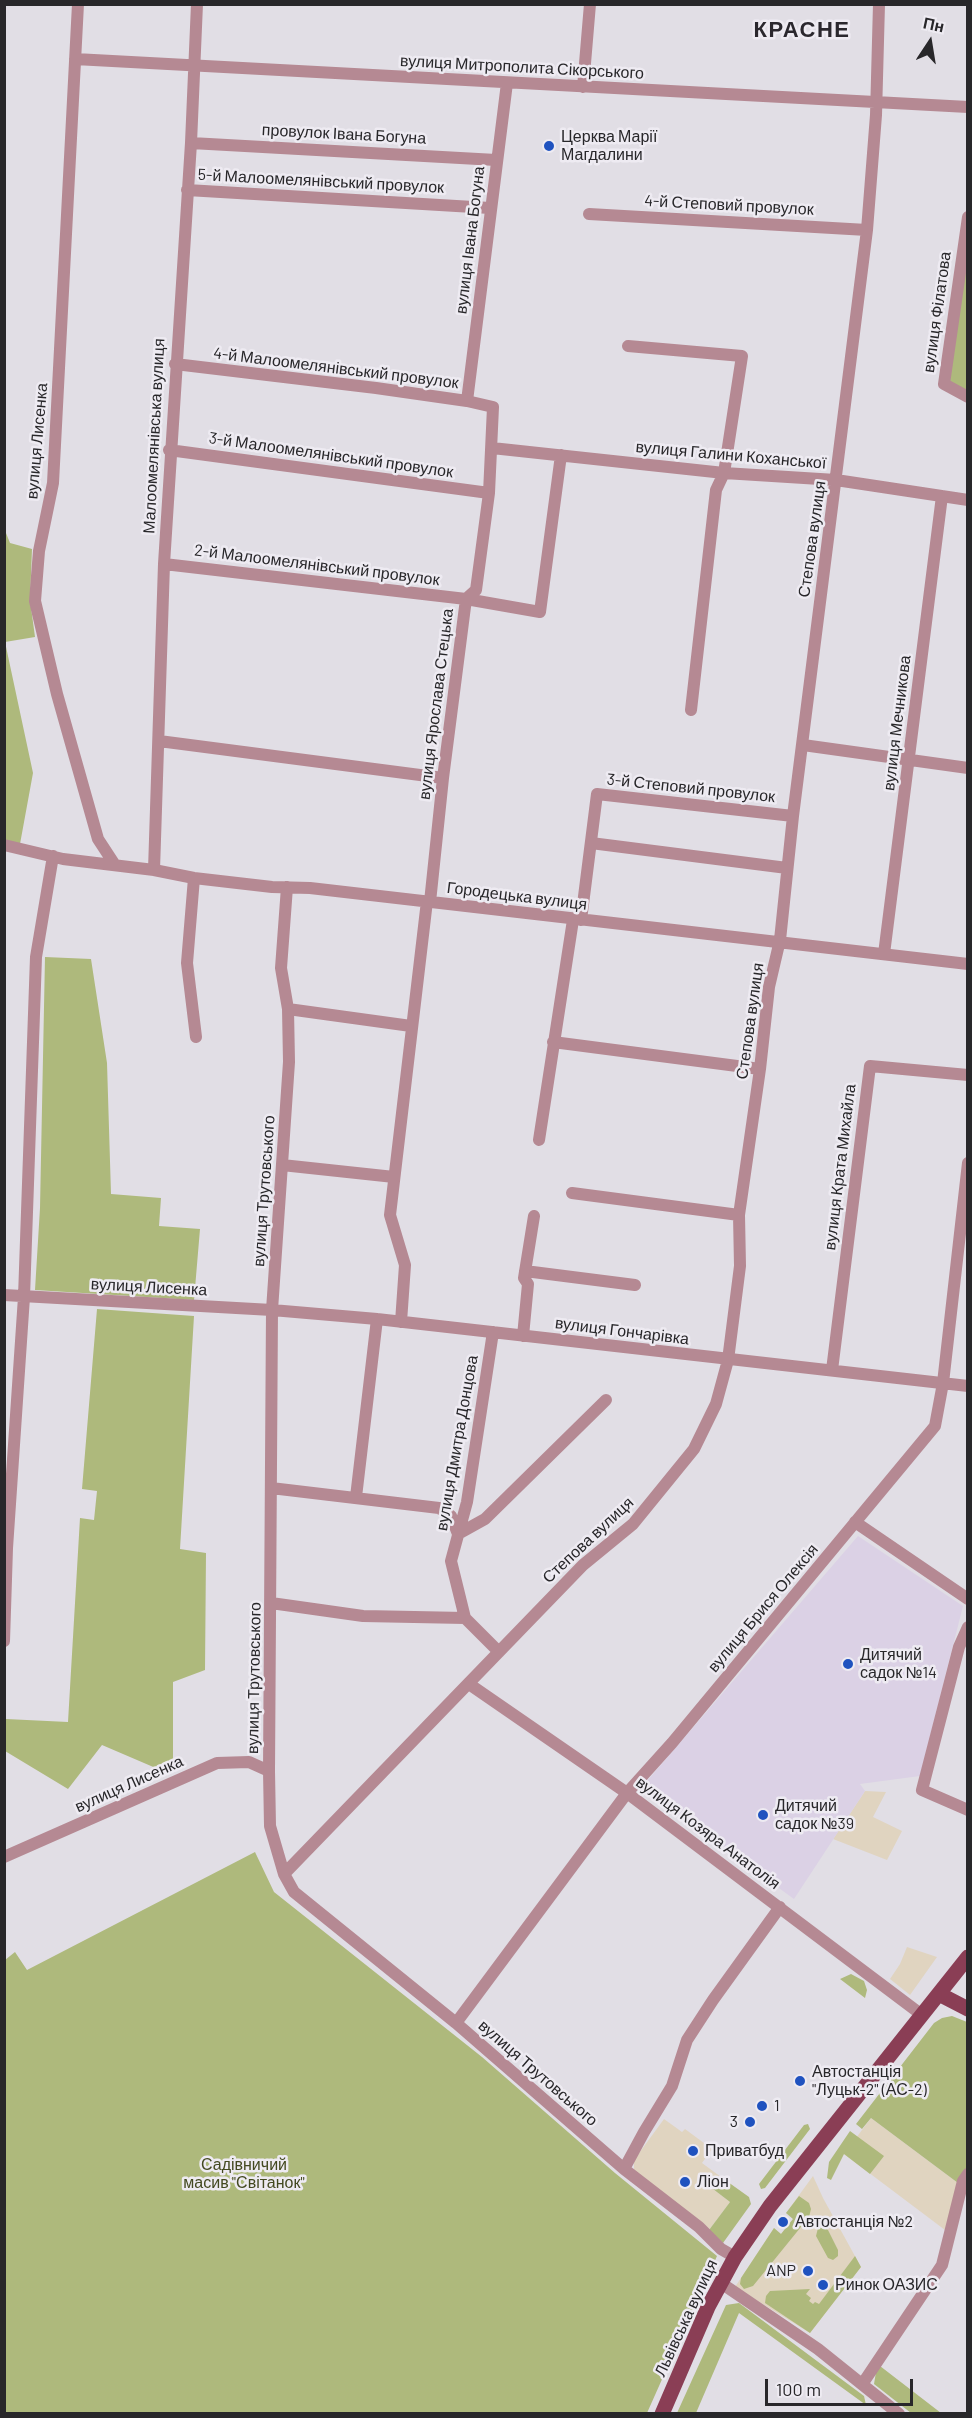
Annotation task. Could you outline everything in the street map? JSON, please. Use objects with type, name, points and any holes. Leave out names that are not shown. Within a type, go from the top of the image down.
[{"type":"main road","name":"Львівська вулиця","points":[[662,2414],[735,2257],[770,2206],[968,1956]]},
{"type":"main road","points":[[939,1994],[968,2009]]},
{"type":"street","name":"вулиця Лисенка","points":[[78,4],[53,483],[39,551],[35,601],[57,694],[98,839],[115,865]]},
{"type":"street","name":"Малоомелянівська вулиця","points":[[154,870],[169,450],[191,143],[197,4]]},
{"type":"street","points":[[584,87],[590,4]]},
{"type":"street","name":"Степова вулиця","points":[[284,1874],[583,1565],[633,1524],[694,1449],[716,1404],[728,1360],[740,1266],[739,1215],[769,987],[780,940],[793,816],[867,230],[879,4]]},
{"type":"street","name":"вулиця Митрополита Сікорського","points":[[75,59],[875,104],[968,107]]},
{"type":"street","name":"вулиця Івана Богуна","points":[[467,401],[507,83]]},
{"type":"street","name":"провулок Івана Богуна","points":[[191,143],[496,160]]},
{"type":"street","name":"5-й Малоомелянівський провулок","points":[[187,190],[490,208]]},
{"type":"street","name":"4-й Степовий провулок","points":[[590,214],[867,230]]},
{"type":"street","name":"вулиця Філатова","points":[[968,217],[944,384],[968,397]]},
{"type":"street","points":[[628,345],[741,356],[724,473],[716,490],[691,710]]},
{"type":"street","name":"4-й Малоомелянівський провулок","points":[[175,364],[467,401],[493,407]]},
{"type":"street","name":"вулиця Ярослава Стецька","points":[[401,1322],[405,1265],[390,1215],[411,1026],[466,599],[476,590],[489,493],[493,407]]},
{"type":"street","name":"вулиця Галини Коханської","points":[[492,448],[724,473],[836,480],[968,500]]},
{"type":"street","name":"3-й Малоомелянівський провулок","points":[[169,450],[489,493]]},
{"type":"street","points":[[466,599],[540,612],[561,455]]},
{"type":"street","name":"вулиця Мечникова","points":[[884,954],[942,496]]},
{"type":"street","name":"2-й Малоомелянівський провулок","points":[[164,564],[466,599]]},
{"type":"street","points":[[159,741],[443,778]]},
{"type":"street","points":[[803,745],[968,768]]},
{"type":"street","name":"3-й Степовий провулок","points":[[577,920],[597,794],[793,816]]},
{"type":"street","points":[[591,843],[787,868]]},
{"type":"street","name":"Городецька вулиця","points":[[4,845],[58,858],[154,870],[195,878],[287,888],[310,888],[577,920],[780,940],[968,964]]},
{"type":"street","points":[[4,1641],[24,1297],[36,957],[58,858]]},
{"type":"street","points":[[195,878],[187,963],[196,1037]]},
{"type":"street","name":"вулиця Трутовського","points":[[287,888],[281,968],[288,1009],[289,1062],[272,1310],[269,1771],[270,1826],[284,1874],[294,1892],[456,2023],[624,2169],[699,2227],[721,2249],[735,2257]]},
{"type":"street","points":[[539,1140],[553,1042],[577,920]]},
{"type":"street","points":[[288,1009],[411,1026]]},
{"type":"street","points":[[553,1042],[760,1069]]},
{"type":"street","name":"вулиця Крата Михайла","points":[[832,1370],[870,1065],[968,1075]]},
{"type":"street","name":"вулиця Брися Олексія","points":[[456,2023],[627,1793],[672,1743],[935,1426],[943,1383],[965,1208],[968,1163]]},
{"type":"street","points":[[282,1165],[394,1177]]},
{"type":"street","points":[[572,1193],[739,1215]]},
{"type":"street","points":[[523,1336],[528,1284],[524,1278],[534,1216]]},
{"type":"street","points":[[525,1271],[635,1285]]},
{"type":"street","name":"вулиця Лисенка","points":[[4,1295],[272,1310]]},
{"type":"street","name":"вулиця Гончарівка","points":[[272,1310],[377,1319],[968,1386]]},
{"type":"street","points":[[356,1497],[377,1319]]},
{"type":"street","name":"вулиця Дмитра Донцова","points":[[465,1618],[451,1561],[467,1502],[493,1332]]},
{"type":"street","points":[[271,1488],[439,1508],[451,1516],[458,1534],[485,1519],[606,1400]]},
{"type":"street","points":[[855,1522],[968,1599]]},
{"type":"street","points":[[271,1603],[363,1616],[465,1618],[499,1652]]},
{"type":"street","points":[[968,1627],[959,1647],[922,1790],[968,1810]]},
{"type":"street","name":"вулиця Козяра Анатолія","points":[[469,1684],[627,1793],[922,2015]]},
{"type":"street","name":"вулиця Лисенка","points":[[4,1857],[217,1763],[249,1762],[269,1771]]},
{"type":"street","points":[[624,2169],[672,2086],[687,2040],[712,2000],[780,1907]]},
{"type":"street","points":[[864,2383],[942,2265],[963,2181],[968,2174]]},
{"type":"street","points":[[721,2283],[818,2349],[864,2383],[899,2414]]},
{"type":"shaded area","points":[[858,1536],[963,1606],[920,1776],[860,1784],[865,1791],[794,1899],[641,1788]]},
{"type":"shaded area","points":[[865,1791],[886,1792],[873,1817],[902,1831],[887,1860],[833,1839]]},
{"type":"shaded area","points":[[907,1947],[937,1957],[910,1995],[890,1979]]},
{"type":"shaded area","points":[[871,2118],[958,2183],[945,2230],[844,2154]]},
{"type":"shaded area","points":[[664,2119],[682,2132],[685,2129],[712,2149],[702,2163],[721,2177],[713,2189],[730,2202],[709,2230],[634,2171],[634,2160]]},
{"type":"shaded area","points":[[813,2176],[861,2267],[810,2333],[735,2287],[774,2228],[781,2234],[793,2219],[786,2213]]},
{"type":"green space","points":[[967,244],[967,392],[947,381]]},
{"type":"green space","points":[[4,528],[10,543],[32,549],[30,600],[35,637],[5,642],[33,773],[20,844],[5,840]]},
{"type":"green space","points":[[45,957],[91,959],[107,1063],[111,1194],[161,1198],[159,1226],[200,1229],[194,1300],[35,1290],[40,1208]]},
{"type":"green space","points":[[97,1309],[194,1316],[180,1549],[206,1553],[205,1670],[173,1682],[173,1760],[158,1769],[102,1745],[68,1789],[5,1751],[6,1719],[68,1722],[80,1518],[94,1520],[97,1491],[82,1489]]},
{"type":"green space","name":"Садівничий масив \"Світанок\"","points":[[255,1852],[274,1892],[482,2057],[615,2173],[717,2256],[647,2413],[5,2413],[5,1960],[15,1952],[27,1970]]},
{"type":"green space","points":[[851,1974],[864,1981],[867,1990],[865,1998],[840,1979]]},
{"type":"green space","points":[[952,2016],[967,2022],[967,2169],[958,2183],[871,2118],[862,2129],[856,2124],[934,2023]]},
{"type":"green space","points":[[808,2124],[810,2129],[765,2188],[761,2189],[759,2184],[804,2125]]},
{"type":"green space","points":[[850,2131],[884,2156],[870,2174],[844,2154],[831,2180],[827,2178],[829,2162]]},
{"type":"green space","points":[[721,2177],[749,2197],[751,2204],[723,2243],[709,2230],[730,2202],[713,2189]]},
{"type":"green space","points":[[799,2196],[809,2203],[811,2209],[809,2217],[753,2286],[744,2289],[740,2284],[741,2278],[774,2228],[781,2234],[793,2219],[786,2213]]},
{"type":"green space","points":[[823,2227],[828,2230],[838,2250],[838,2256],[833,2260],[828,2258],[816,2236],[818,2228]]},
{"type":"green space","points":[[855,2256],[861,2267],[810,2333],[765,2303],[770,2291],[810,2289],[806,2294],[811,2298],[809,2301],[819,2304]]},
{"type":"green space","points":[[739,2303],[864,2396],[866,2405],[739,2313],[696,2413],[677,2413],[726,2305]]},
{"type":"green space","points":[[880,2366],[941,2413],[911,2413],[874,2384],[876,2372]]},
{"type":"place","name":"Церква Марії Магдалини","points":[[549,146]]},
{"type":"place","name":"Дитячий садок №14","points":[[848,1664]]},
{"type":"place","name":"Дитячий садок №39","points":[[763,1815]]},
{"type":"place","name":"Автостанція \"Луцьк-2\" (АС-2)","points":[[800,2081]]},
{"type":"place","name":"1","points":[[762,2106]]},
{"type":"place","name":"3","points":[[750,2122]]},
{"type":"place","name":"Приватбуд","points":[[693,2151]]},
{"type":"place","name":"Ліон","points":[[685,2182]]},
{"type":"place","name":"Автостанція №2","points":[[783,2222]]},
{"type":"place","name":"ANP","points":[[808,2271]]},
{"type":"place","name":"Ринок ОАЗИС","points":[[823,2285]]},
{"type":"district","name":"КРАСНЕ","points":[[802,30]]}]
